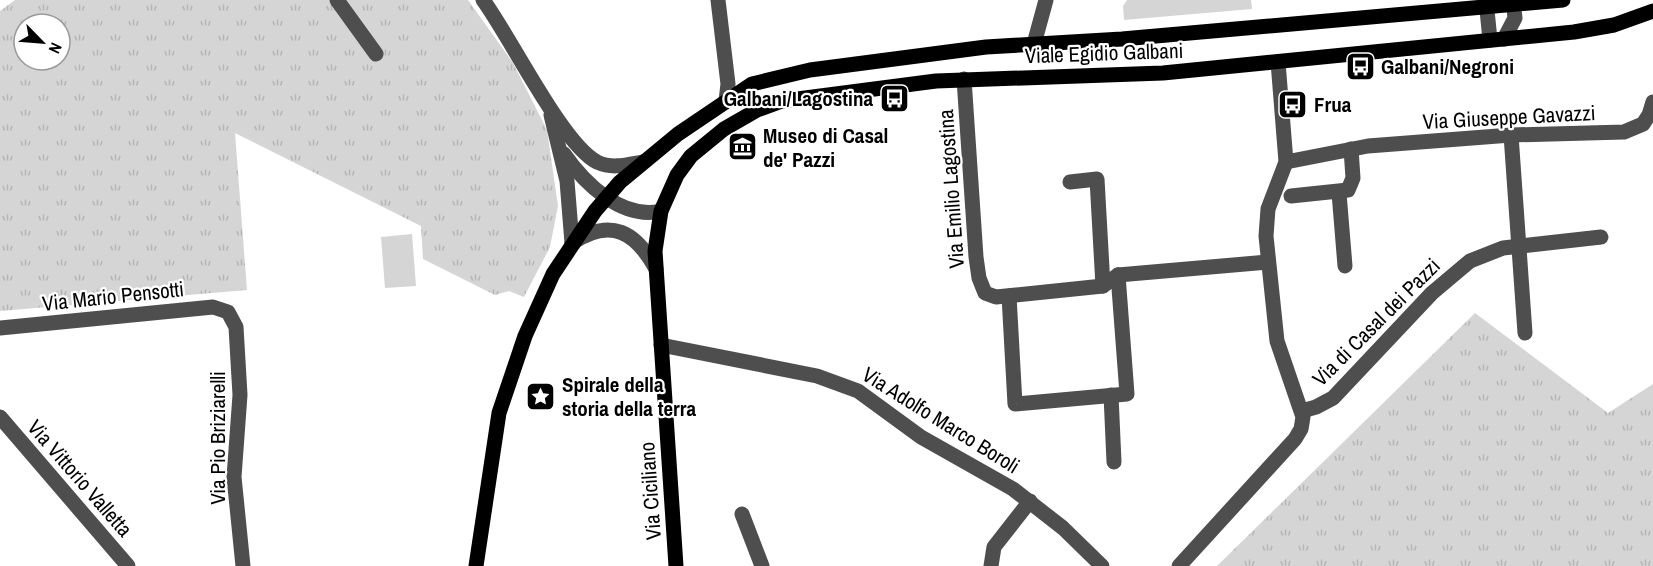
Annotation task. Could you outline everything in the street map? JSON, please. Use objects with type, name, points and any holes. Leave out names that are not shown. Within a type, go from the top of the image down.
[{"type":"main road","name":"Viale Egidio Galbani","points":[[476,566],[495,432],[504,398],[534,313],[572,243],[606,197],[642,162],[752,84],[797,72],[949,52],[1122,39],[1460,5],[1563,0]]},
{"type":"main road","name":"Viale Egidio Galbani","points":[[656,269],[656,237],[661,211],[677,175],[697,150],[715,135],[757,110],[774,103],[807,96],[964,79],[1142,75],[1497,40],[1599,29],[1653,11]]},
{"type":"main road","name":"Via Ciciliano","points":[[656,269],[676,566]]},
{"type":"street","points":[[337,0],[376,54]]},
{"type":"street","points":[[483,0],[549,106],[577,144],[595,161],[620,166],[642,162]]},
{"type":"street","points":[[718,0],[728,84],[726,101]]},
{"type":"street","points":[[1034,44],[1046,0]]},
{"type":"street","points":[[1486,3],[1497,40],[1514,24],[1515,2]]},
{"type":"street","points":[[1278,62],[1286,162],[1266,216],[1268,262],[1277,341],[1302,411]]},
{"type":"street","name":"Via Emilio Lagostina","points":[[964,79],[979,278],[985,293],[996,297],[1009,296]]},
{"type":"street","name":"Via Giuseppe Gavazzi","points":[[1286,162],[1352,148],[1511,135],[1630,131],[1646,120],[1653,102]]},
{"type":"street","points":[[549,106],[570,202],[572,243],[594,232],[625,234],[641,244],[656,269]]},
{"type":"street","points":[[1511,135],[1525,333]]},
{"type":"street","points":[[1291,196],[1339,193],[1348,190],[1352,183],[1352,148]]},
{"type":"street","points":[[560,150],[582,176],[606,197],[630,209],[645,213],[661,211]]},
{"type":"street","points":[[630,209],[623,196],[624,188],[642,162]]},
{"type":"street","points":[[1070,182],[1097,179],[1103,286]]},
{"type":"street","points":[[1339,193],[1345,266]]},
{"type":"street","name":"Via di Casal dei Pazzi","points":[[1179,566],[1295,439],[1302,426],[1302,411],[1333,398],[1461,267],[1484,254],[1518,246],[1601,237]]},
{"type":"street","points":[[1118,275],[1127,393],[1015,404],[1009,296],[1103,286],[1118,275],[1268,262]]},
{"type":"street","name":"Via Mario Pensotti","points":[[0,328],[213,307],[228,312]]},
{"type":"street","name":"Via Pio Briziarelli","points":[[228,312],[236,327],[240,381],[234,477],[243,566]]},
{"type":"street","name":"Via Adolfo Marco Boroli","points":[[661,345],[817,376],[845,385],[876,402],[921,437],[986,472],[1030,501],[1102,566]]},
{"type":"street","points":[[1111,395],[1114,462]]},
{"type":"street","name":"Via Vittorio Valletta","points":[[0,417],[128,566]]},
{"type":"street","points":[[992,566],[994,547],[1030,501]]},
{"type":"street","points":[[742,514],[762,566]]},
{"type":"green space","points":[[15,0],[468,0],[513,63],[547,130],[558,206],[550,247],[524,297],[509,291],[495,295],[423,259],[421,226],[235,133],[247,290],[0,311],[0,11]]},
{"type":"green space","points":[[1127,0],[1251,0],[1252,9],[1124,20],[1123,6]]},
{"type":"green space","points":[[412,234],[416,286],[385,288],[381,237]]},
{"type":"green space","points":[[1475,313],[1608,413],[1653,384],[1653,566],[1217,566]]},
{"type":"place","name":"Galbani/Negroni","points":[[1360,66]]},
{"type":"place","name":"Galbani/Lagostina","points":[[894,98]]},
{"type":"place","name":"Frua","points":[[1293,104]]},
{"type":"place","name":"Museo di Casal de' Pazzi","points":[[742,147]]},
{"type":"place","name":"Spirale della storia della terra","points":[[541,396]]}]
